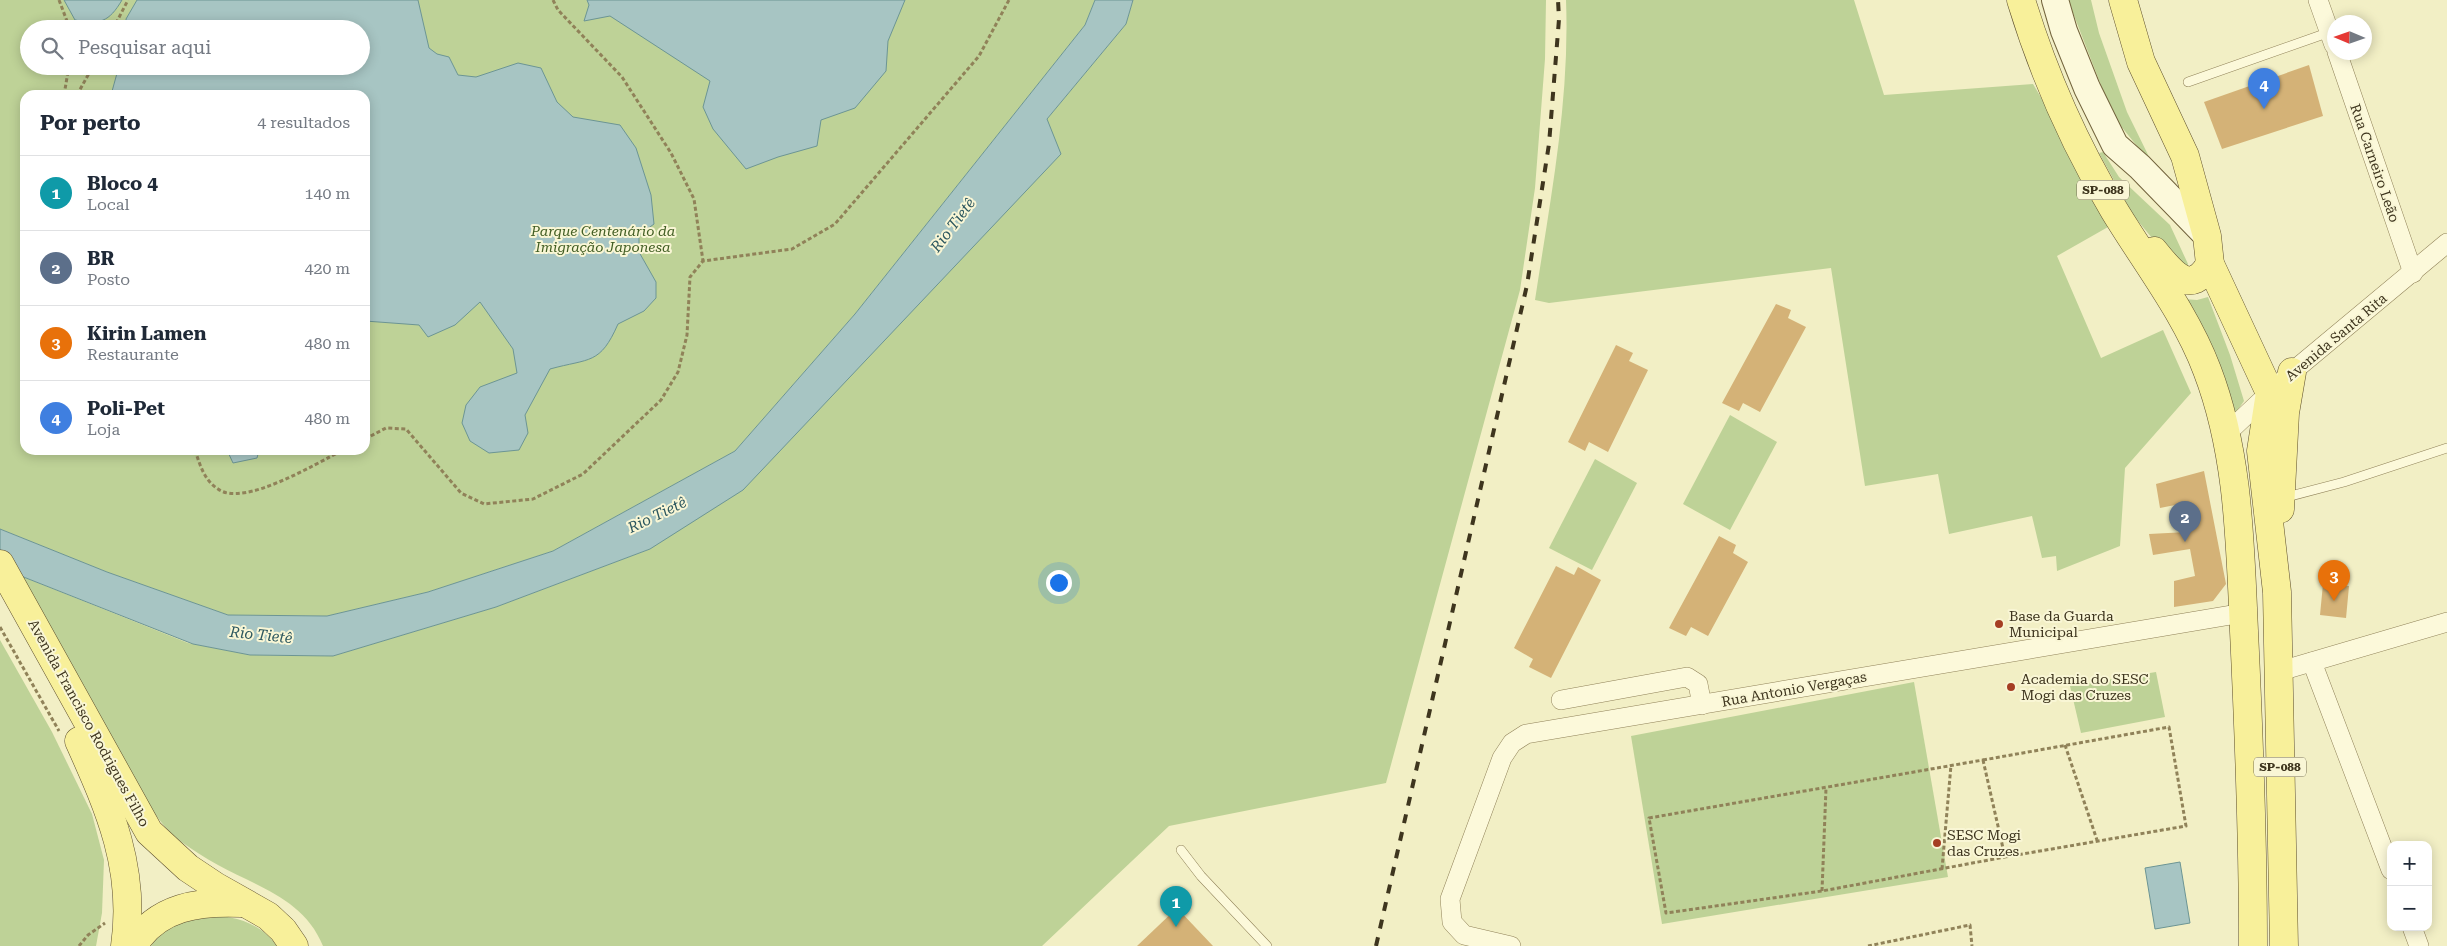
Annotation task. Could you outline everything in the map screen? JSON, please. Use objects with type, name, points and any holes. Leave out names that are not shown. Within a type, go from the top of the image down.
[{"type":"main road","name":"SP-088","points":[[2021,0],[2060,103],[2114,209],[2182,317],[2207,369],[2227,433],[2232,458],[2243,614],[2250,756],[2253,946]]},
{"type":"main road","points":[[2055,0],[2064,31],[2087,88],[2115,145],[2207,236]]},
{"type":"main road","points":[[2123,0],[2141,62],[2185,156],[2207,236],[2210,264],[2270,392]]},
{"type":"main road","points":[[2114,209],[2142,236],[2179,278],[2188,281],[2196,279],[2203,275],[2210,264]]},
{"type":"main road","points":[[2276,588],[2285,413],[2292,372]]},
{"type":"main road","name":"SP-088","points":[[2270,392],[2261,451],[2276,588],[2284,946]]},
{"type":"main road","name":"Avenida Francisco Rodrigues Filho","points":[[0,564],[12,604],[104,795],[120,842],[128,902],[125,946]]},
{"type":"main road","name":"Avenida Francisco Rodrigues Filho","points":[[12,604],[150,832],[188,868],[243,903],[268,916],[283,930],[294,946]]},
{"type":"main road","name":"Avenida Francisco Rodrigues Filho","points":[[133,946],[150,926],[190,904],[215,902],[243,903]]},
{"type":"street","name":"Rua Carneiro Leão","points":[[2340,60],[2413,273]]},
{"type":"street","name":"Avenida Santa Rita","points":[[2227,433],[2292,372],[2447,243]]},
{"type":"street","name":"Rua Antonio Vergaças","points":[[1511,946],[1464,935],[1452,922],[1450,899],[1502,758],[1512,743],[1526,734],[2243,614]]},
{"type":"street","points":[[2277,672],[2447,622]]},
{"type":"street","points":[[2312,662],[2387,859]]},
{"type":"street","points":[[1562,700],[1688,677],[1698,684],[1702,704]]},
{"type":"street","points":[[2413,931],[2419,946]]},
{"type":"lane","points":[[2188,82],[2327,40]]},
{"type":"lane","points":[[2281,498],[2344,482],[2447,448]]},
{"type":"lane","points":[[1181,850],[1200,876],[1266,946]]},
{"type":"path","points":[[59,0],[68,20]]},
{"type":"path","points":[[118,20],[128,0]]},
{"type":"path","points":[[553,0],[558,10],[622,77],[671,153],[694,199],[703,261]]},
{"type":"path","points":[[370,436],[386,428],[406,429],[461,493],[484,504],[533,499],[583,474],[661,400],[678,372],[687,335],[690,277],[703,261],[792,249],[835,224],[979,56],[1009,0]]},
{"type":"path","points":[[65,90],[67,75]]},
{"type":"path","points":[[80,90],[88,75]]},
{"type":"path","points":[[197,455],[203,473],[219,490],[244,495],[273,485],[333,455]]},
{"type":"path","points":[[2169,727],[2186,826],[2096,840],[2059,849],[2004,857],[1822,891],[1666,913],[1649,818],[1983,760],[2169,727]]},
{"type":"path","points":[[2064,745],[2096,840]]},
{"type":"path","points":[[1983,760],[2004,857]]},
{"type":"path","points":[[1942,869],[1951,765]]},
{"type":"path","points":[[1822,891],[1826,788]]},
{"type":"path","points":[[79,946],[88,935],[108,921]]},
{"type":"path","points":[[1868,946],[1970,925],[1972,946]]},
{"type":"green space","name":"Parque Centenário da Imigração Japonesa","points":[[0,0],[1095,0],[1085,25],[855,314],[735,451],[553,551],[428,592],[327,616],[228,615],[107,572],[0,529]]},
{"type":"green space","points":[[1133,0],[1546,0],[1545,59],[1535,188],[1520,290],[1386,783],[1169,826],[1042,946],[323,946],[315,930],[292,906],[264,888],[218,865],[180,841],[170,832],[149,805],[130,774],[21,576],[188,643],[250,655],[333,656],[496,607],[650,549],[1047,119],[1126,24]]},
{"type":"green space","points":[[1566,0],[1854,0],[1884,95],[2033,84],[2108,227],[2057,256],[2101,358],[2163,330],[2191,393],[2125,468],[2120,546],[2057,571],[2056,556],[2042,558],[2032,516],[1949,534],[1938,474],[1865,486],[1831,268],[1549,303],[1535,300],[1562,113],[1565,76]]},
{"type":"green space","points":[[2068,0],[2091,0],[2099,33],[2127,112],[2154,167],[2120,125],[2104,93]]},
{"type":"green space","points":[[2103,152],[2119,177],[2170,225],[2188,264],[2187,269],[2152,238],[2133,215],[2099,153]]},
{"type":"green space","points":[[2208,297],[2230,355],[2244,401],[2232,418],[2184,299],[2197,300]]},
{"type":"green space","points":[[1730,415],[1777,442],[1730,530],[1683,504]]},
{"type":"green space","points":[[1595,459],[1637,483],[1592,570],[1549,548]]},
{"type":"green space","points":[[0,640],[52,732],[92,814],[104,860],[102,913],[96,946],[0,946]]},
{"type":"green space","points":[[2156,672],[2165,717],[2081,733],[2070,686]]},
{"type":"green space","points":[[1914,682],[1948,877],[1662,924],[1631,736]]},
{"type":"green space","points":[[202,915],[223,916],[244,921],[270,937],[277,946],[151,946],[167,930]]},
{"type":"water","points":[[64,0],[122,0],[113,13],[103,20],[75,20]]},
{"type":"water","points":[[137,0],[418,0],[429,48],[437,54],[449,57],[458,75],[476,77],[518,63],[541,68],[557,102],[573,117],[620,125],[636,148],[651,195],[654,224],[639,235],[639,252],[656,282],[656,298],[644,311],[618,324],[605,347],[592,358],[550,369],[525,415],[528,433],[519,450],[489,453],[470,441],[462,423],[466,405],[480,387],[517,373],[513,349],[480,302],[455,325],[428,337],[419,325],[370,321],[370,90],[112,90],[117,75],[370,75],[370,20],[126,19]]},
{"type":"water","points":[[587,0],[905,0],[888,41],[886,71],[855,108],[821,120],[817,146],[778,157],[746,169],[713,129],[703,107],[710,81],[610,16],[584,21],[589,5]]},
{"type":"water","name":"Rio Tietê","points":[[1095,0],[1133,0],[1126,24],[1047,119],[1061,154],[743,490],[650,549],[496,607],[333,656],[250,655],[193,644],[21,576],[0,573],[0,529],[107,572],[228,615],[327,616],[428,592],[553,551],[735,451],[855,314],[1085,25]]},
{"type":"water","points":[[229,455],[258,455],[257,458],[233,463]]},
{"type":"water","points":[[2180,862],[2190,923],[2155,929],[2145,868]]},
{"type":"building","points":[[2309,65],[2323,116],[2222,149],[2204,102]]},
{"type":"building","points":[[1776,304],[1791,310],[1788,318],[1806,327],[1760,412],[1743,403],[1739,411],[1722,403]]},
{"type":"building","points":[[1616,345],[1633,353],[1629,361],[1648,370],[1608,452],[1589,442],[1585,451],[1568,442]]},
{"type":"building","points":[[2204,471],[2226,584],[2213,601],[2174,607],[2174,581],[2195,576],[2190,549],[2153,555],[2149,534],[2187,532],[2180,504],[2160,508],[2156,484]]},
{"type":"building","points":[[1719,536],[1736,545],[1733,553],[1748,562],[1708,636],[1691,627],[1686,636],[1669,628]]},
{"type":"building","points":[[1556,566],[1574,575],[1578,567],[1601,580],[1551,678],[1529,667],[1533,659],[1514,648]]},
{"type":"building","points":[[2323,584],[2349,586],[2346,618],[2320,615]]},
{"type":"building","points":[[1177,908],[1213,946],[1137,946]]},
{"type":"railway","points":[[1376,946],[1527,285],[1549,144],[1559,19],[1558,0]]},
{"type":"place","name":"Poli-Pet","points":[[2264,109]]},
{"type":"place","name":"BR","points":[[2185,542]]},
{"type":"place","name":"Kirin Lamen","points":[[2334,601]]},
{"type":"place","name":"Base da Guarda Municipal","points":[[1999,624]]},
{"type":"place","name":"Academia do SESC Mogi das Cruzes","points":[[2011,687]]},
{"type":"place","name":"SESC Mogi das Cruzes","points":[[1937,843]]},
{"type":"place","name":"Bloco 4","points":[[1176,927]]}]
